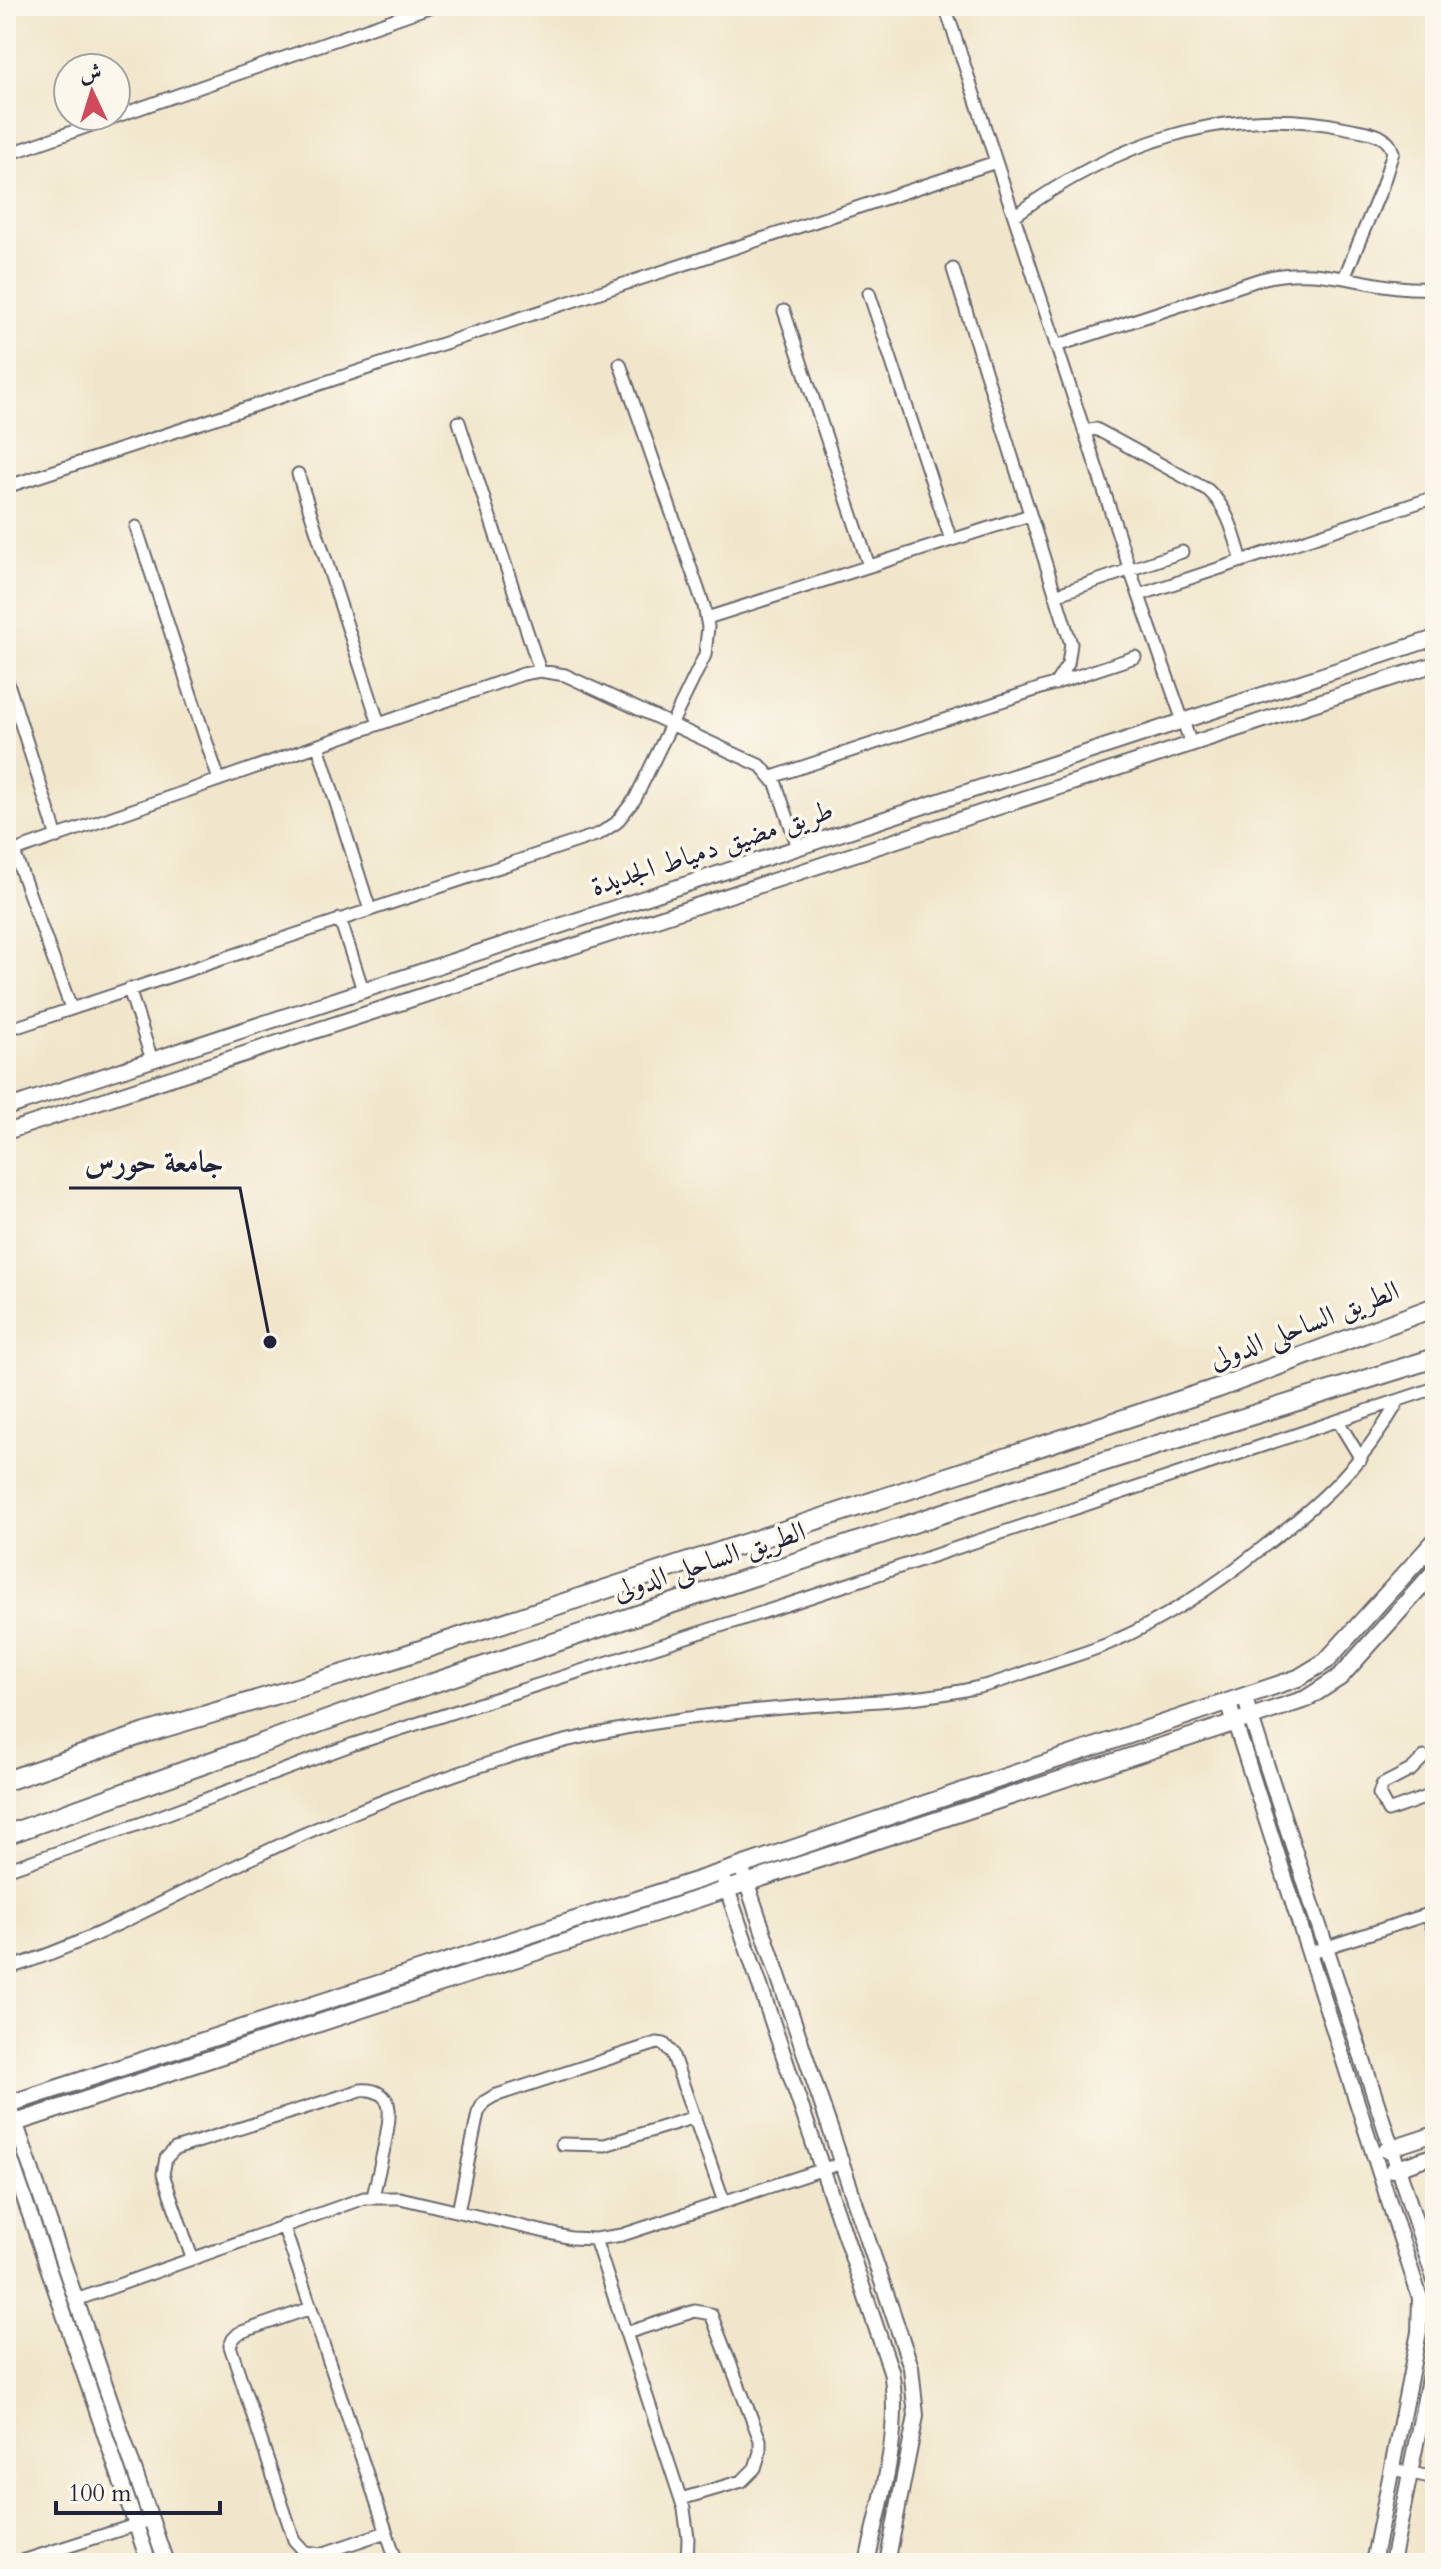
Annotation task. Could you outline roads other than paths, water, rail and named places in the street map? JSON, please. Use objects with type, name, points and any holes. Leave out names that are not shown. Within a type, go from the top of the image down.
[{"type":"highway","name":"الطريق الساحلى الدولى","points":[[6,1781],[132,1737],[381,1663],[1204,1393],[1435,1307]]},
{"type":"highway","name":"الطريق الساحلى الدولى","points":[[6,1835],[424,1685],[1013,1490],[1435,1358]]},
{"type":"main road","points":[[8,2104],[741,1866],[1298,1678],[1319,1667],[1435,1541]]},
{"type":"main road","points":[[11,2124],[1306,1699],[1332,1684],[1435,1571]]},
{"type":"street","points":[[6,155],[432,6]]},
{"type":"street","points":[[945,6],[1130,570],[1191,744]]},
{"type":"street","points":[[1014,216],[1080,172],[1167,136],[1198,128],[1261,121],[1340,126],[1380,135],[1391,145],[1393,152],[1382,187],[1344,278]]},
{"type":"street","points":[[6,487],[996,162]]},
{"type":"street","points":[[953,269],[1071,651],[1066,670],[1055,684]]},
{"type":"street","points":[[1056,346],[1274,275],[1303,272],[1388,287],[1435,288]]},
{"type":"street","points":[[869,293],[951,540]]},
{"type":"street","points":[[784,311],[869,566]]},
{"type":"street","points":[[20,1026],[599,834],[623,816],[635,799],[705,655],[707,618],[620,364]]},
{"type":"street","points":[[459,422],[540,671]]},
{"type":"street","points":[[1084,431],[1096,429],[1208,490],[1226,512],[1242,561]]},
{"type":"street","points":[[298,474],[379,724]]},
{"type":"street","points":[[1139,595],[1435,497]]},
{"type":"street","points":[[707,618],[1030,515]]},
{"type":"street","points":[[136,527],[219,780]]},
{"type":"street","points":[[1055,595],[1182,552]]},
{"type":"street","name":"طريق مضيق دمياط الجديدة","points":[[6,1108],[1435,638]]},
{"type":"street","points":[[772,777],[1135,657]]},
{"type":"street","name":"طريق مضيق دمياط الجديدة","points":[[6,1132],[1435,664]]},
{"type":"street","points":[[71,1008],[10,853],[523,674],[540,671],[565,675],[755,762],[772,777],[798,847]]},
{"type":"street","points":[[6,677],[57,837]]},
{"type":"street","points":[[318,746],[370,910]]},
{"type":"street","points":[[703,878],[712,899]]},
{"type":"street","points":[[340,919],[363,990]]},
{"type":"street","points":[[129,989],[152,1060]]},
{"type":"street","points":[[6,1870],[351,1745],[777,1608],[1435,1388]]},
{"type":"street","points":[[6,1969],[43,1958],[374,1804],[535,1749],[610,1731],[694,1717],[909,1698],[981,1687],[1110,1643],[1156,1621],[1228,1576],[1313,1509],[1377,1439],[1398,1402]]},
{"type":"street","points":[[1338,1421],[1361,1459]]},
{"type":"street","points":[[1236,1699],[1325,1948],[1435,2281]]},
{"type":"street","points":[[1243,1719],[1309,1953],[1421,2308],[1419,2332],[1373,2563]]},
{"type":"street","points":[[1424,1757],[1411,1770],[1382,1785],[1379,1794],[1388,1811],[1435,1794]]},
{"type":"street","points":[[741,1866],[911,2367],[916,2416],[887,2563]]},
{"type":"street","points":[[721,1872],[887,2357],[894,2386],[896,2416],[867,2563]]},
{"type":"street","points":[[1309,1953],[1431,1913],[1435,1936]]},
{"type":"street","points":[[458,2212],[478,2113],[484,2102],[494,2096],[661,2043],[668,2046],[672,2053],[724,2202]]},
{"type":"street","points":[[192,2258],[163,2174],[166,2158],[175,2149],[361,2090],[373,2090],[383,2096],[390,2112],[373,2197]]},
{"type":"street","points":[[8,2104],[11,2124],[76,2300],[166,2563]]},
{"type":"street","points":[[562,2144],[605,2145],[695,2117]]},
{"type":"street","points":[[1374,2154],[1435,2134]]},
{"type":"street","points":[[6,2145],[149,2563]]},
{"type":"street","points":[[1380,2174],[1435,2155]]},
{"type":"street","points":[[76,2300],[356,2200],[400,2198],[571,2238],[595,2239],[622,2235],[842,2163]]},
{"type":"street","points":[[283,2225],[397,2563]]},
{"type":"street","points":[[595,2239],[681,2499],[688,2528],[687,2563]]},
{"type":"street","points":[[311,2308],[239,2333],[230,2346],[289,2526],[297,2545],[315,2555],[386,2532]]},
{"type":"street","points":[[626,2333],[695,2311],[711,2314],[760,2440],[757,2463],[742,2481],[681,2499]]},
{"type":"street","points":[[1392,2563],[1435,2349]]},
{"type":"street","points":[[1392,2469],[1435,2478]]},
{"type":"street","points":[[879,2505],[898,2509]]},
{"type":"street","points":[[16,2563],[151,2520]]},
{"type":"place","name":"جامعة حورس","points":[[270,1342]]}]
